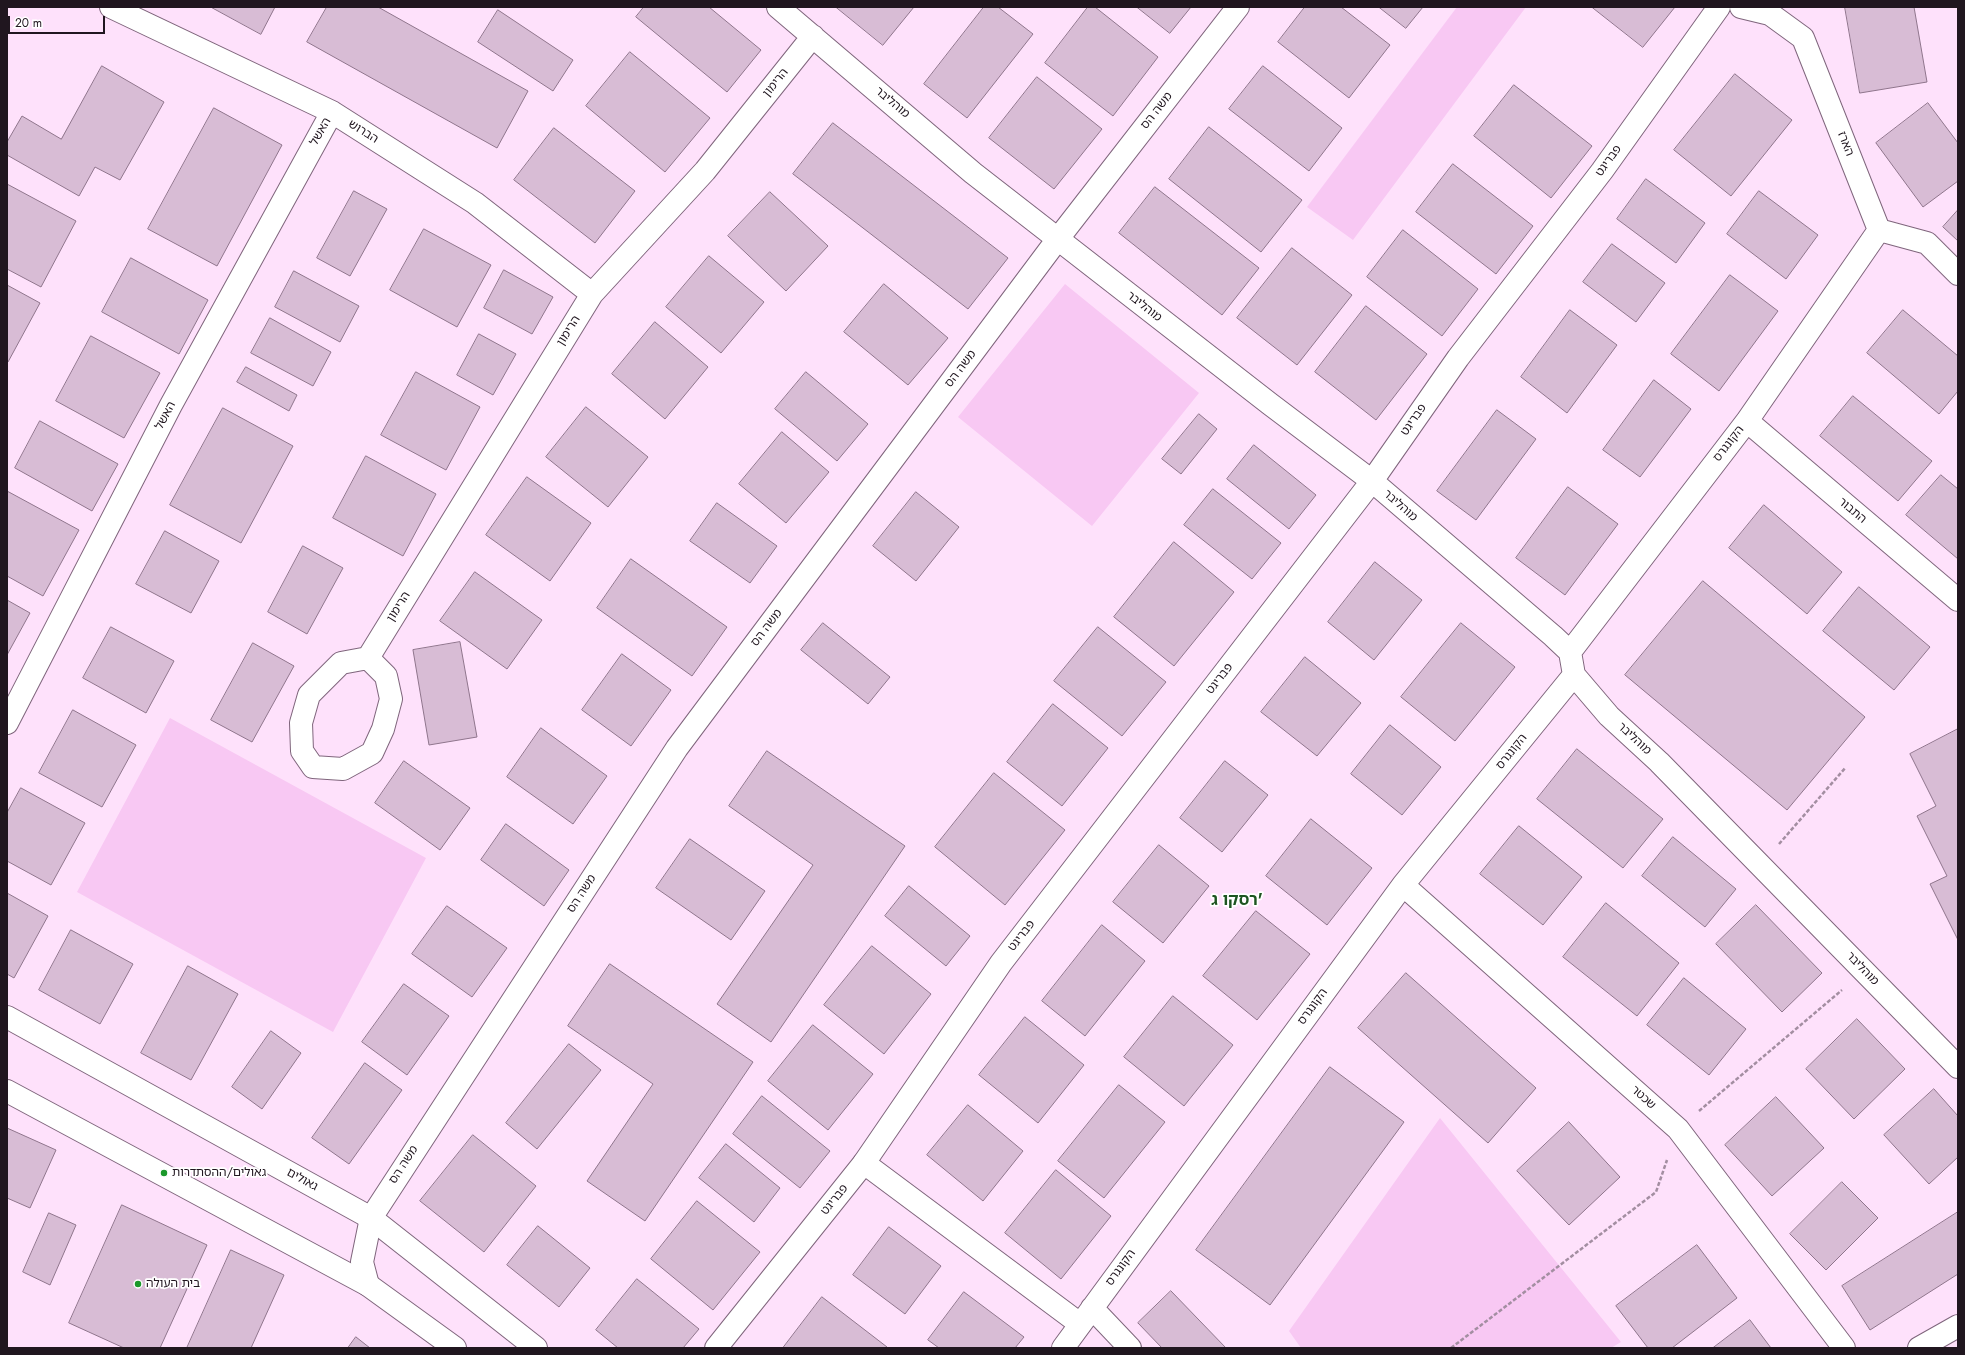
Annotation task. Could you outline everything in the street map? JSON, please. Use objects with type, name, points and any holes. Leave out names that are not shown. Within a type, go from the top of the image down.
[{"type":"street","name":"הברוש","points":[[111,7],[332,112],[475,203],[592,294]]},
{"type":"street","name":"מוהליבר","points":[[778,7],[974,173],[1057,240],[1372,481],[1570,652]]},
{"type":"street","name":"משה הס","points":[[368,1285],[362,1262],[371,1218],[677,748],[1057,240],[1238,7]]},
{"type":"street","name":"פבריגט","points":[[716,1348],[864,1163],[1001,963],[1372,481],[1458,358],[1602,171],[1720,7]]},
{"type":"street","name":"הארז","points":[[1741,7],[1770,14],[1804,38],[1879,230]]},
{"type":"street","name":"הרימון","points":[[368,658],[592,294],[705,170],[813,36]]},
{"type":"street","name":"האשל","points":[[7,723],[171,405],[332,112]]},
{"type":"street","points":[[1879,230],[1927,243],[1958,274]]},
{"type":"street","name":"הקונגרס","points":[[1570,652],[1747,421],[1879,230]]},
{"type":"street","name":"התבור","points":[[1747,421],[1958,600]]},
{"type":"street","points":[[1570,652],[1574,676]]},
{"type":"street","points":[[368,658],[386,676],[391,699],[383,729],[372,753],[342,769],[313,766],[302,751],[301,723],[309,695],[340,663],[368,658]]},
{"type":"street","name":"מוהליבר","points":[[1574,676],[1609,716],[1659,762],[1958,1067]]},
{"type":"street","name":"הקונגרס","points":[[1063,1348],[1403,885],[1574,676]]},
{"type":"street","name":"שכטר","points":[[1403,885],[1678,1129],[1844,1348]]},
{"type":"street","name":"גאולים","points":[[7,1017],[371,1218],[536,1348]]},
{"type":"street","points":[[7,1091],[368,1285],[455,1348]]},
{"type":"street","points":[[864,1163],[1130,1348]]},
{"type":"street","points":[[1919,1348],[1958,1326]]},
{"type":"path","points":[[1760,865],[1846,767]]},
{"type":"path","points":[[1450,1348],[1656,1192],[1678,1129],[1865,971]]},
{"type":"shaded area","points":[[1457,7],[1526,7],[1353,240],[1307,207]]},
{"type":"shaded area","points":[[1065,284],[1199,393],[1092,526],[958,417]]},
{"type":"shaded area","points":[[170,718],[426,858],[333,1032],[77,892]]},
{"type":"shaded area","points":[[1440,1118],[1621,1342],[1611,1348],[1301,1348],[1289,1331]]},
{"type":"building","points":[[211,7],[275,7],[261,34]]},
{"type":"building","points":[[327,7],[378,7],[528,91],[497,148],[307,42]]},
{"type":"building","points":[[644,7],[709,7],[761,50],[727,92],[636,17]]},
{"type":"building","points":[[836,7],[914,7],[883,45]]},
{"type":"building","points":[[984,7],[998,7],[1033,34],[967,118],[924,84]]},
{"type":"building","points":[[1088,7],[1095,7],[1158,57],[1113,116],[1045,63]]},
{"type":"building","points":[[1137,7],[1191,7],[1170,33]]},
{"type":"building","points":[[1305,7],[1341,7],[1390,45],[1349,98],[1278,42]]},
{"type":"building","points":[[1379,7],[1423,7],[1406,28]]},
{"type":"building","points":[[1592,7],[1675,7],[1643,47]]},
{"type":"building","points":[[1845,7],[1914,7],[1927,82],[1860,93]]},
{"type":"building","points":[[498,10],[573,60],[553,91],[478,42]]},
{"type":"building","points":[[630,52],[710,118],[665,172],[586,106]]},
{"type":"building","points":[[102,66],[164,102],[120,180],[95,167],[79,196],[7,155],[7,142],[22,116],[61,139]]},
{"type":"building","points":[[1263,66],[1342,128],[1309,171],[1229,109]]},
{"type":"building","points":[[1735,74],[1792,120],[1731,196],[1674,150]]},
{"type":"building","points":[[1037,77],[1102,129],[1054,189],[989,138]]},
{"type":"building","points":[[1514,85],[1592,146],[1551,198],[1474,136]]},
{"type":"building","points":[[1928,103],[1958,143],[1958,181],[1923,207],[1876,143]]},
{"type":"building","points":[[214,108],[282,145],[217,266],[148,229]]},
{"type":"building","points":[[833,123],[1008,258],[968,309],[793,174]]},
{"type":"building","points":[[1209,127],[1302,200],[1261,252],[1169,179]]},
{"type":"building","points":[[554,128],[635,191],[595,243],[514,180]]},
{"type":"building","points":[[1453,164],[1533,226],[1496,274],[1416,212]]},
{"type":"building","points":[[1646,179],[1705,223],[1676,263],[1617,219]]},
{"type":"building","points":[[7,184],[76,221],[41,287],[7,269]]},
{"type":"building","points":[[1155,187],[1259,268],[1222,315],[1119,233]]},
{"type":"building","points":[[354,191],[387,209],[350,276],[317,258]]},
{"type":"building","points":[[1759,191],[1818,235],[1786,279],[1727,234]]},
{"type":"building","points":[[770,192],[828,246],[786,291],[728,236]]},
{"type":"building","points":[[1958,210],[1958,241],[1943,227]]},
{"type":"building","points":[[424,229],[491,265],[457,327],[390,290]]},
{"type":"building","points":[[1403,230],[1478,289],[1442,336],[1367,277]]},
{"type":"building","points":[[1612,244],[1665,283],[1636,322],[1583,282]]},
{"type":"building","points":[[1292,248],[1352,295],[1297,365],[1237,318]]},
{"type":"building","points":[[709,256],[764,302],[721,353],[666,307]]},
{"type":"building","points":[[131,258],[208,300],[179,354],[102,312]]},
{"type":"building","points":[[504,270],[553,297],[532,334],[484,308]]},
{"type":"building","points":[[294,271],[359,306],[340,342],[275,307]]},
{"type":"building","points":[[1730,275],[1778,311],[1719,391],[1671,354]]},
{"type":"building","points":[[884,284],[948,338],[908,385],[844,332]]},
{"type":"building","points":[[7,285],[40,303],[8,362],[7,362]]},
{"type":"building","points":[[1366,306],[1427,354],[1376,420],[1315,372]]},
{"type":"building","points":[[1570,310],[1617,345],[1567,413],[1521,377]]},
{"type":"building","points":[[1903,310],[1958,356],[1958,391],[1939,414],[1867,353]]},
{"type":"building","points":[[270,318],[331,352],[313,386],[251,353]]},
{"type":"building","points":[[655,322],[708,367],[665,419],[612,374]]},
{"type":"building","points":[[479,334],[516,354],[493,395],[457,375]]},
{"type":"building","points":[[91,336],[160,373],[124,438],[56,401]]},
{"type":"building","points":[[246,367],[297,395],[289,411],[237,382]]},
{"type":"building","points":[[416,372],[480,407],[446,470],[381,435]]},
{"type":"building","points":[[806,372],[868,424],[837,461],[775,409]]},
{"type":"building","points":[[1654,380],[1691,409],[1640,477],[1603,450]]},
{"type":"building","points":[[1853,396],[1932,461],[1898,501],[1820,436]]},
{"type":"building","points":[[586,407],[648,457],[608,507],[546,457]]},
{"type":"building","points":[[223,408],[293,446],[241,543],[170,505]]},
{"type":"building","points":[[1497,410],[1536,439],[1476,520],[1437,491]]},
{"type":"building","points":[[1199,414],[1217,429],[1181,474],[1162,459]]},
{"type":"building","points":[[40,421],[118,464],[92,511],[15,468]]},
{"type":"building","points":[[782,432],[829,472],[786,523],[739,484]]},
{"type":"building","points":[[1254,445],[1316,495],[1289,529],[1227,479]]},
{"type":"building","points":[[366,456],[436,494],[403,556],[333,518]]},
{"type":"building","points":[[1941,475],[1958,489],[1958,559],[1906,515]]},
{"type":"building","points":[[527,477],[591,523],[550,581],[486,535]]},
{"type":"building","points":[[1568,487],[1618,524],[1565,595],[1516,558]]},
{"type":"building","points":[[1213,489],[1281,543],[1252,579],[1184,525]]},
{"type":"building","points":[[7,491],[79,530],[43,596],[7,576]]},
{"type":"building","points":[[916,492],[959,527],[916,581],[873,546]]},
{"type":"building","points":[[717,503],[777,546],[750,583],[690,541]]},
{"type":"building","points":[[1764,505],[1842,572],[1807,614],[1729,548]]},
{"type":"building","points":[[165,531],[219,561],[191,613],[136,584]]},
{"type":"building","points":[[1174,542],[1234,592],[1174,666],[1114,617]]},
{"type":"building","points":[[303,546],[343,568],[307,634],[268,612]]},
{"type":"building","points":[[631,559],[727,627],[692,676],[597,608]]},
{"type":"building","points":[[1375,562],[1422,600],[1374,660],[1328,622]]},
{"type":"building","points":[[475,572],[542,620],[507,669],[440,621]]},
{"type":"building","points":[[1703,581],[1865,717],[1787,810],[1625,675]]},
{"type":"building","points":[[1859,587],[1930,647],[1894,690],[1823,631]]},
{"type":"building","points":[[7,600],[30,613],[7,655]]},
{"type":"building","points":[[823,623],[890,677],[868,704],[801,650]]},
{"type":"building","points":[[1461,623],[1515,667],[1455,741],[1401,697]]},
{"type":"building","points":[[111,627],[174,661],[146,713],[83,678]]},
{"type":"building","points":[[1098,627],[1166,682],[1122,736],[1054,681]]},
{"type":"building","points":[[460,642],[477,737],[429,745],[413,650]]},
{"type":"building","points":[[253,643],[294,666],[252,742],[211,720]]},
{"type":"building","points":[[622,654],[671,690],[631,746],[582,710]]},
{"type":"building","points":[[1305,657],[1361,703],[1317,756],[1261,712]]},
{"type":"building","points":[[1053,704],[1108,748],[1062,806],[1007,762]]},
{"type":"building","points":[[73,710],[136,745],[102,807],[39,773]]},
{"type":"building","points":[[1390,725],[1441,767],[1402,815],[1351,774]]},
{"type":"building","points":[[541,728],[607,776],[573,824],[507,777]]},
{"type":"building","points":[[1958,729],[1958,940],[1930,884],[1947,876],[1917,816],[1936,806],[1910,754]]},
{"type":"building","points":[[1577,749],[1663,819],[1623,868],[1537,799]]},
{"type":"building","points":[[767,751],[905,846],[771,1042],[717,1004],[813,865],[729,806]]},
{"type":"building","points":[[404,761],[470,808],[440,850],[375,803]]},
{"type":"building","points":[[1225,761],[1268,795],[1222,852],[1180,818]]},
{"type":"building","points":[[994,773],[1065,830],[1005,905],[935,847]]},
{"type":"building","points":[[21,788],[85,823],[51,885],[7,861],[7,813]]},
{"type":"building","points":[[1311,819],[1372,868],[1327,925],[1266,876]]},
{"type":"building","points":[[506,824],[569,870],[544,906],[481,860]]},
{"type":"building","points":[[1519,826],[1582,877],[1543,925],[1480,874]]},
{"type":"building","points":[[1673,837],[1736,889],[1705,927],[1642,876]]},
{"type":"building","points":[[690,839],[765,891],[731,940],[656,888]]},
{"type":"building","points":[[1159,845],[1209,886],[1163,943],[1113,902]]},
{"type":"building","points":[[909,886],[970,936],[946,966],[885,916]]},
{"type":"building","points":[[7,893],[48,916],[14,978],[7,974]]},
{"type":"building","points":[[1606,903],[1679,963],[1637,1016],[1563,957]]},
{"type":"building","points":[[1756,905],[1822,973],[1782,1012],[1716,944]]},
{"type":"building","points":[[447,906],[507,948],[472,997],[412,954]]},
{"type":"building","points":[[1256,911],[1310,954],[1257,1020],[1203,976]]},
{"type":"building","points":[[1102,925],[1145,961],[1085,1036],[1042,1001]]},
{"type":"building","points":[[71,930],[133,964],[100,1024],[39,990]]},
{"type":"building","points":[[872,946],[931,994],[884,1054],[824,1005]]},
{"type":"building","points":[[610,964],[753,1062],[645,1221],[587,1181],[653,1084],[568,1026]]},
{"type":"building","points":[[188,966],[238,994],[191,1080],[141,1053]]},
{"type":"building","points":[[1406,973],[1536,1088],[1488,1143],[1358,1028]]},
{"type":"building","points":[[1684,978],[1746,1029],[1709,1075],[1647,1025]]},
{"type":"building","points":[[404,984],[449,1016],[407,1075],[362,1042]]},
{"type":"building","points":[[1173,996],[1233,1045],[1184,1106],[1124,1057]]},
{"type":"building","points":[[1025,1017],[1084,1065],[1038,1123],[979,1075]]},
{"type":"building","points":[[1857,1019],[1905,1069],[1854,1119],[1806,1069]]},
{"type":"building","points":[[813,1025],[873,1074],[828,1130],[768,1081]]},
{"type":"building","points":[[271,1031],[301,1053],[262,1109],[232,1087]]},
{"type":"building","points":[[569,1044],[601,1070],[537,1149],[506,1123]]},
{"type":"building","points":[[365,1063],[402,1090],[349,1164],[312,1138]]},
{"type":"building","points":[[1330,1067],[1404,1122],[1270,1305],[1196,1250]]},
{"type":"building","points":[[1119,1085],[1165,1122],[1104,1198],[1058,1161]]},
{"type":"building","points":[[1934,1089],[1958,1116],[1958,1157],[1929,1184],[1884,1135]]},
{"type":"building","points":[[762,1096],[830,1151],[800,1188],[733,1134]]},
{"type":"building","points":[[1776,1097],[1824,1148],[1772,1196],[1725,1145]]},
{"type":"building","points":[[968,1105],[1023,1151],[983,1201],[927,1155]]},
{"type":"building","points":[[1569,1122],[1620,1177],[1569,1225],[1517,1171]]},
{"type":"building","points":[[7,1128],[56,1150],[30,1208],[7,1198]]},
{"type":"building","points":[[473,1135],[536,1186],[484,1252],[420,1201]]},
{"type":"building","points":[[726,1144],[780,1188],[754,1222],[699,1178]]},
{"type":"building","points":[[1056,1170],[1111,1216],[1061,1279],[1005,1233]]},
{"type":"building","points":[[1842,1182],[1878,1218],[1826,1270],[1790,1234]]},
{"type":"building","points":[[697,1201],[760,1252],[713,1310],[651,1259]]},
{"type":"building","name":"בית העולה","points":[[122,1205],[207,1245],[160,1348],[124,1348],[69,1323]]},
{"type":"building","points":[[1958,1212],[1958,1274],[1870,1330],[1842,1286]]},
{"type":"building","points":[[49,1213],[76,1225],[50,1285],[23,1272]]},
{"type":"building","points":[[538,1226],[590,1268],[559,1307],[507,1265]]},
{"type":"building","points":[[889,1227],[941,1266],[905,1314],[853,1275]]},
{"type":"building","points":[[1697,1245],[1737,1298],[1672,1348],[1648,1348],[1616,1306]]},
{"type":"building","points":[[231,1250],[284,1275],[251,1348],[187,1348]]},
{"type":"building","points":[[637,1279],[699,1329],[683,1348],[618,1348],[596,1330]]},
{"type":"building","points":[[1171,1291],[1226,1348],[1162,1348],[1138,1323]]},
{"type":"building","points":[[964,1292],[1024,1337],[1015,1348],[939,1348],[928,1340]]},
{"type":"building","points":[[822,1297],[887,1347],[783,1348]]},
{"type":"building","points":[[1750,1320],[1771,1348],[1713,1348]]},
{"type":"building","points":[[356,1337],[370,1348],[348,1348]]},
{"type":"place","name":"גאולים/ההסתדרות","points":[[164,1173]]},
{"type":"place","name":"בית העולה","points":[[138,1284]]},
{"type":"district","name":"רסקו ג'","points":[[1237,901]]}]
